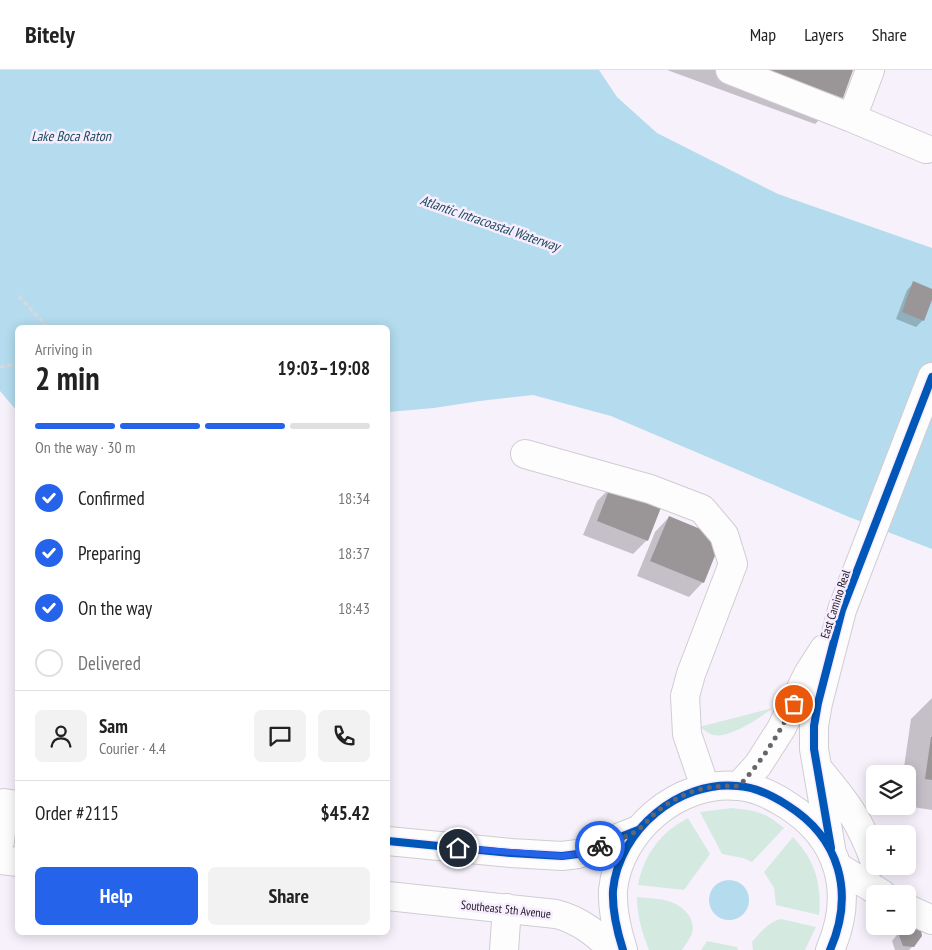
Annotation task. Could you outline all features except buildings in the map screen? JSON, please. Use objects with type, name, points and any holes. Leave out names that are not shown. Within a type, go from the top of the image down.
[{"type":"street","points":[[730,70],[926,149]]},
{"type":"street","points":[[852,118],[870,70]]},
{"type":"street","name":"East Camino Real","points":[[830,950],[840,922],[842,896],[814,750],[814,726],[842,610],[932,377]]},
{"type":"street","points":[[525,454],[650,489],[702,509],[724,535],[733,564],[691,674],[685,696],[686,734],[705,787]]},
{"type":"street","name":"East Camino Real","points":[[739,786],[758,765],[781,729],[808,674],[837,629]]},
{"type":"street","points":[[818,770],[851,810],[866,839]]},
{"type":"street","points":[[623,950],[614,910],[613,889],[625,850],[638,830],[669,803],[687,793],[705,787],[739,786],[763,792],[802,814],[818,829],[835,858],[871,885]]},
{"type":"street","points":[[0,841],[11,804]]},
{"type":"street","points":[[390,840],[511,853],[562,856],[578,854],[638,830]]},
{"type":"street","points":[[0,860],[15,862]]},
{"type":"street","name":"Southeast 5th Avenue","points":[[390,896],[556,914],[571,918],[587,927],[614,950]]},
{"type":"street","points":[[504,950],[508,908]]},
{"type":"street","points":[[916,913],[932,920]]},
{"type":"path","points":[[19,296],[45,325]]},
{"type":"path","points":[[0,368],[15,365]]},
{"type":"green space","points":[[773,708],[761,717],[727,734],[713,735],[699,727]]},
{"type":"green space","points":[[733,808],[760,813],[784,828],[752,862],[743,858],[722,854],[700,812]]},
{"type":"green space","points":[[688,818],[710,854],[684,890],[638,885],[645,863],[655,845],[670,830]]},
{"type":"green space","points":[[793,837],[807,855],[815,873],[819,893],[819,915],[776,905],[774,888],[764,872]]},
{"type":"green space","points":[[637,897],[659,899],[673,903],[685,911],[690,917],[693,929],[682,950],[649,950],[640,924]]},
{"type":"green space","points":[[781,919],[816,927],[805,950],[753,950],[752,942],[768,925]]},
{"type":"green space","points":[[707,941],[737,947],[738,950],[701,950]]},
{"type":"water","points":[[0,70],[599,70],[617,97],[657,133],[778,194],[932,248],[932,549],[849,517],[611,416],[533,395],[390,412],[390,325],[15,325],[15,409],[0,391]]},
{"type":"water","points":[[729,880],[743,886],[749,900],[743,914],[729,920],[715,914],[709,900],[715,886]]},
{"type":"cycle path","points":[[831,848],[814,749],[814,726],[818,703],[842,610],[932,377]]},
{"type":"cycle path","points":[[623,950],[615,920],[613,890],[618,868],[627,848],[640,829],[656,813],[674,800],[694,791],[716,786],[738,786],[764,792],[805,818],[820,834],[838,868],[841,888],[838,929],[830,950]]},
{"type":"cycle path","points":[[390,841],[562,856],[578,854],[638,830]]},
{"type":"way so far","points":[[600,846],[638,830],[669,803],[687,793],[705,787],[739,786],[758,765],[781,729],[794,704]]},
{"type":"route","points":[[458,848],[562,856],[578,854],[600,846]]},
{"type":"water label","name":"Lake Boca Raton","points":[[71,136]]},
{"type":"water label","name":"Atlantic Intracoastal Waterway","points":[[490,223]]}]
